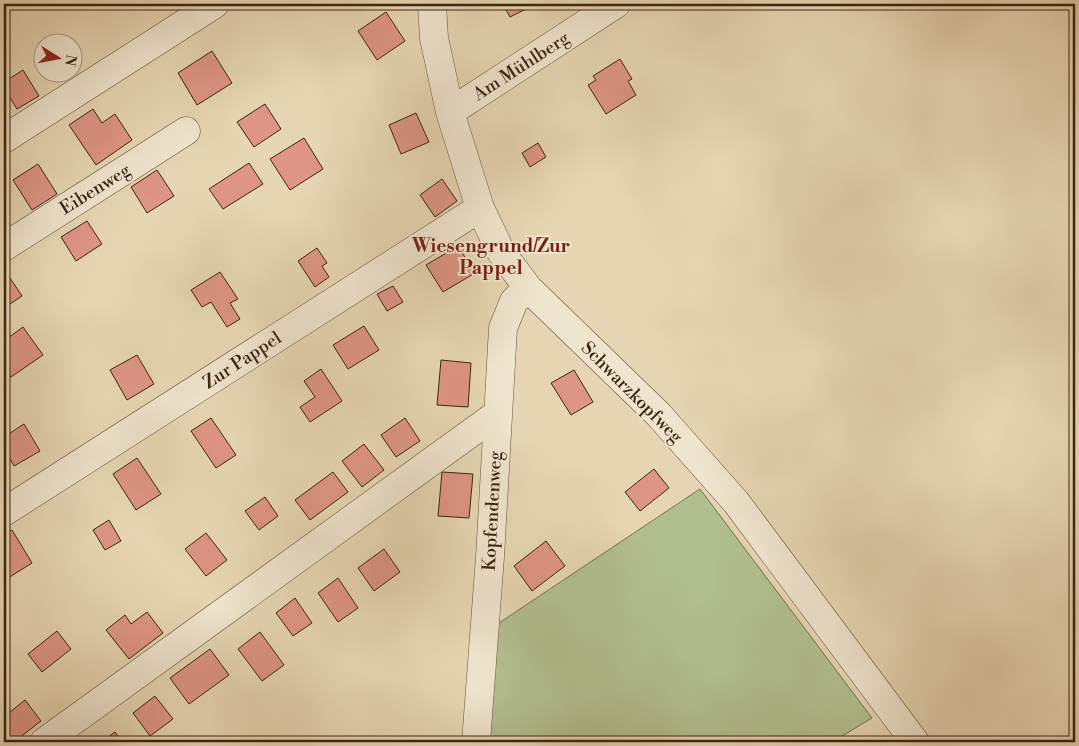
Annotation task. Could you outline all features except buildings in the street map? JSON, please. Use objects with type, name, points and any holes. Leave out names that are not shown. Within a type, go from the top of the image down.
[{"type":"street","points":[[4,139],[214,4]]},
{"type":"street","name":"Schwarzkopfweg","points":[[432,4],[434,38],[450,112],[480,208],[501,252],[528,288],[659,415],[736,502],[915,742]]},
{"type":"street","name":"Am Mühlberg","points":[[450,112],[616,4]]},
{"type":"street","name":"Eibenweg","points":[[4,247],[186,131]]},
{"type":"street","name":"Zur Pappel","points":[[4,512],[480,208]]},
{"type":"street","name":"Kopfendenweg","points":[[476,742],[490,557],[503,328],[514,301],[528,288]]},
{"type":"street","points":[[44,742],[497,414]]},
{"type":"green space","points":[[700,489],[872,718],[832,742],[484,742],[490,629]]},
{"type":"district","name":"Wiesengrund/Zur Pappel","points":[[491,256]]}]
